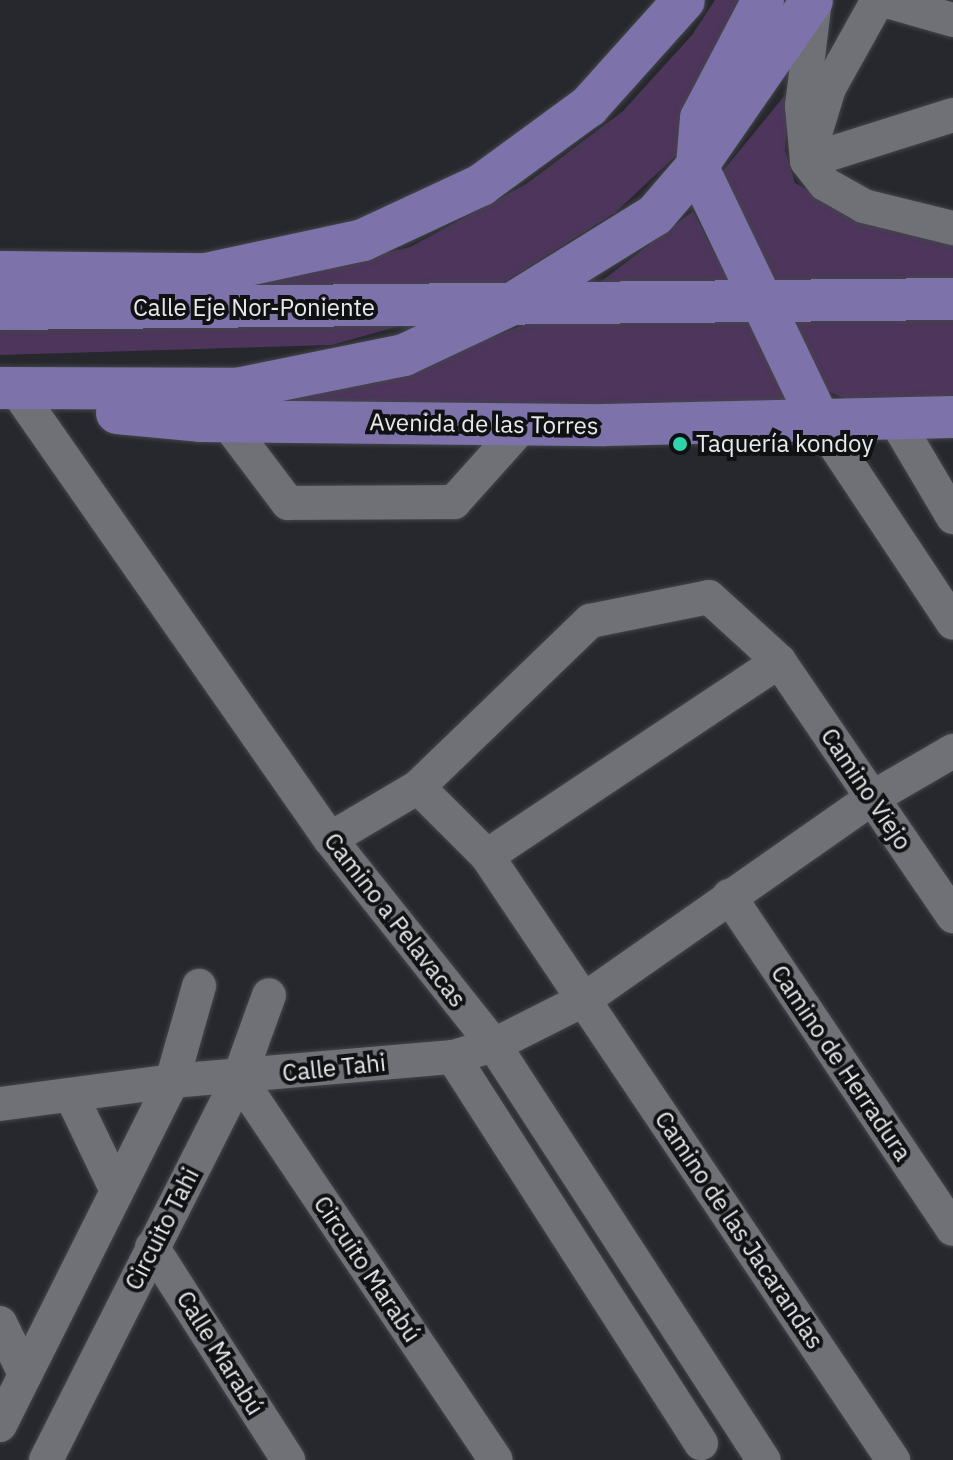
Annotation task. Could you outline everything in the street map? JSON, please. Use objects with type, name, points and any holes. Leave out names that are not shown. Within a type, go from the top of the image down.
[{"type":"main road","name":"Calle Eje Nor-Poniente","points":[[0,272],[206,274],[363,240],[481,185],[589,106],[684,0]]},
{"type":"main road","points":[[763,0],[701,118],[697,166],[819,421]]},
{"type":"main road","points":[[11,388],[236,389],[404,355],[508,306],[655,215],[697,166],[814,0]]},
{"type":"main road","points":[[508,306],[953,299]]},
{"type":"main road","name":"Calle Eje Nor-Poniente","points":[[0,309],[508,306]]},
{"type":"main road","name":"Avenida de las Torres","points":[[11,388],[74,409],[226,421],[524,424],[953,417]]},
{"type":"street","points":[[814,0],[802,106],[807,161],[825,184],[864,206],[953,228]]},
{"type":"street","points":[[807,161],[829,88],[880,0],[953,20]]},
{"type":"street","points":[[807,161],[953,115]]},
{"type":"street","name":"Camino a Pelavacas","points":[[11,388],[330,839],[494,1045],[764,1460]]},
{"type":"street","points":[[895,419],[953,517]]},
{"type":"street","points":[[226,421],[288,503],[454,502],[524,424]]},
{"type":"street","points":[[819,421],[953,623]]},
{"type":"street","name":"Camino Viejo","points":[[418,787],[590,621],[709,597],[779,661],[953,916]]},
{"type":"street","points":[[487,856],[779,661]]},
{"type":"street","points":[[494,1045],[585,999],[872,798],[953,751]]},
{"type":"street","points":[[330,839],[418,787]]},
{"type":"street","name":"Camino de las Jacarandas","points":[[418,787],[487,856],[893,1460]]},
{"type":"street","name":"Camino de Herradura","points":[[729,896],[953,1229]]},
{"type":"street","points":[[0,1425],[172,1081],[199,986]]},
{"type":"street","name":"Circuito Tahi","points":[[46,1460],[239,1078],[269,995]]},
{"type":"street","name":"Calle Tahi","points":[[172,1081],[239,1078],[453,1057],[494,1045]]},
{"type":"street","points":[[453,1057],[701,1443]]},
{"type":"street","name":"Circuito Marabú","points":[[239,1078],[496,1460]]},
{"type":"street","points":[[0,1104],[72,1097],[172,1081]]},
{"type":"street","points":[[72,1097],[117,1191]]},
{"type":"street","name":"Calle Marabú","points":[[152,1247],[288,1460]]},
{"type":"street","points":[[0,1323],[25,1374]]},
{"type":"shaded area","points":[[715,0],[746,0],[684,148],[616,212],[489,292],[167,292],[254,284],[410,247],[526,184],[623,111],[692,35]]},
{"type":"shaded area","points":[[790,89],[785,150],[795,183],[818,196],[953,244],[953,282],[770,286],[713,183]]},
{"type":"shaded area","points":[[693,211],[730,283],[582,296]]},
{"type":"shaded area","points":[[752,313],[801,408],[191,409],[406,371],[544,317]]},
{"type":"shaded area","points":[[953,315],[953,395],[858,405],[817,386],[792,317]]},
{"type":"shaded area","points":[[406,324],[332,345],[0,355],[0,331]]},
{"type":"place","name":"Taquería kondoy","points":[[680,444]]}]
